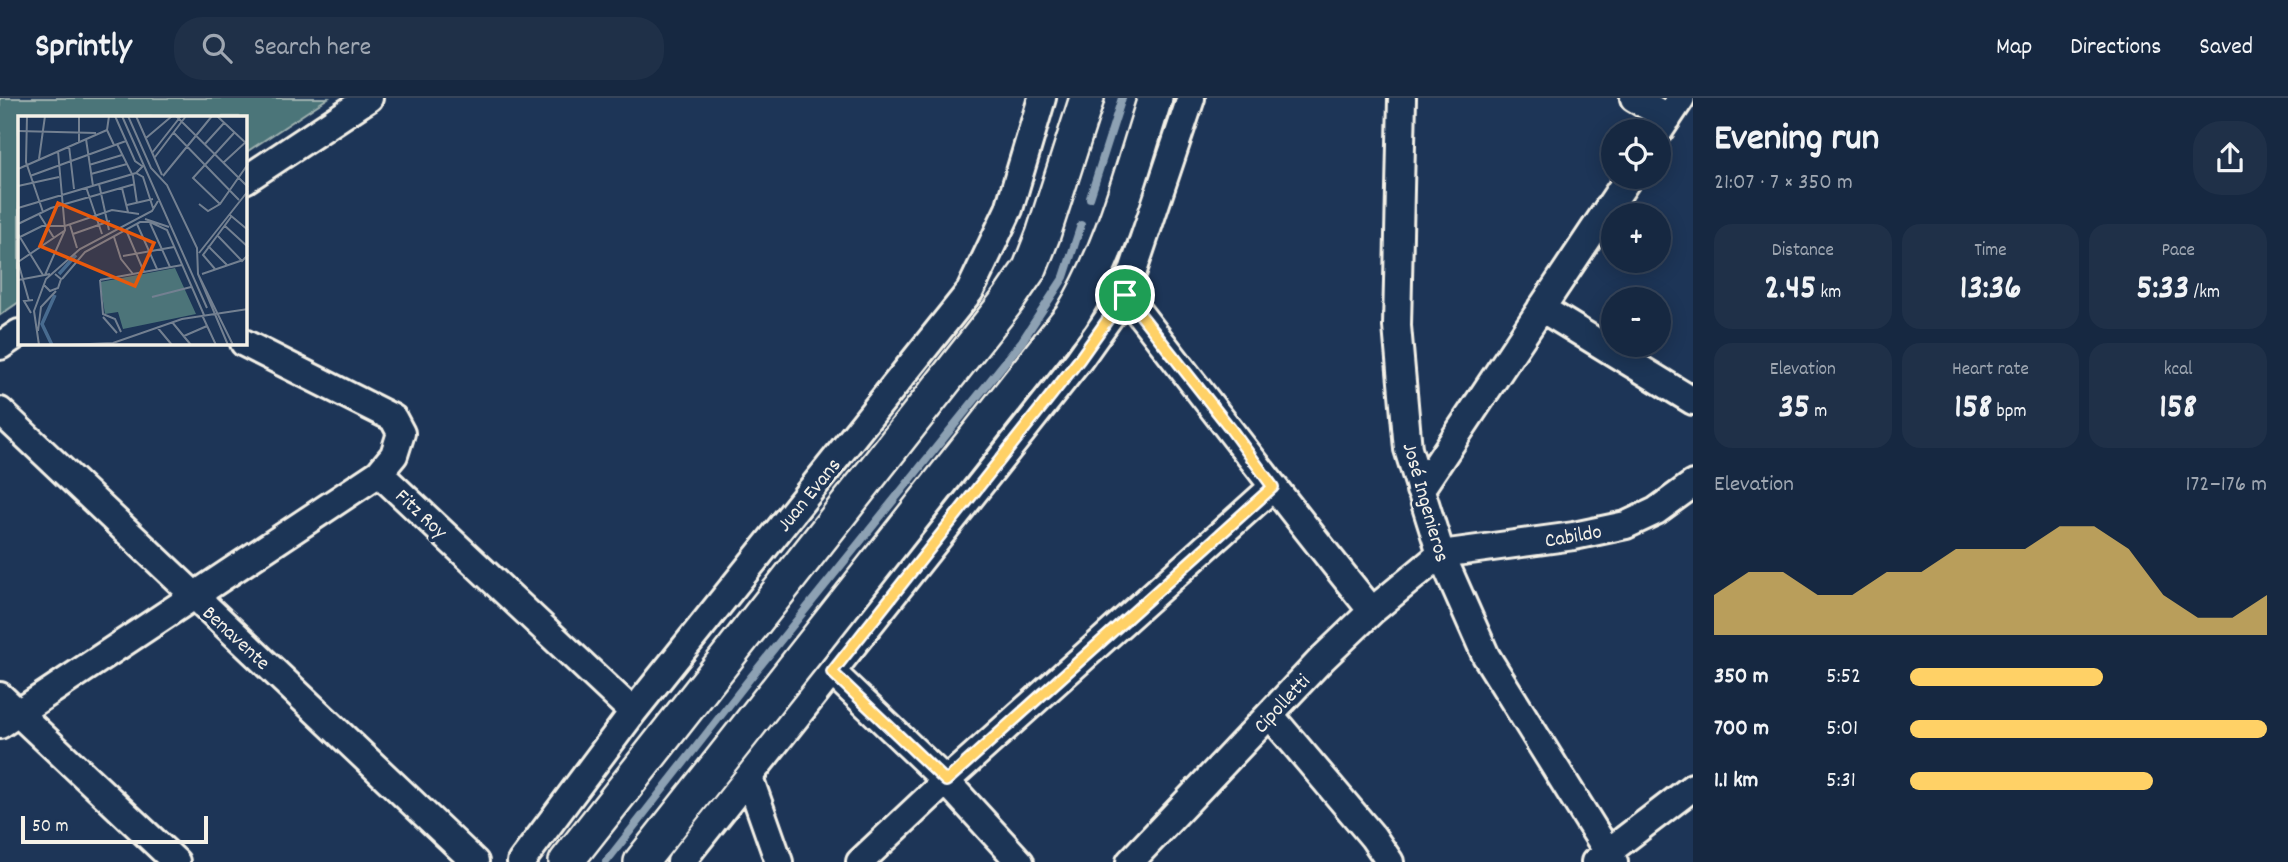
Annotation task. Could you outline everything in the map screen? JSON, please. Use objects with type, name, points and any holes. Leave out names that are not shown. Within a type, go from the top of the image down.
[{"type":"street","points":[[247,179],[369,98]]},
{"type":"street","name":"Juan Evans","points":[[521,862],[633,712],[971,291],[1009,209],[1042,98]]},
{"type":"street","name":"Juan Evans","points":[[566,862],[1008,300],[1030,268],[1087,98]]},
{"type":"street","points":[[641,862],[1072,315],[1105,253],[1155,98]]},
{"type":"street","points":[[681,862],[1079,360],[1125,295],[1191,98]]},
{"type":"street","name":"José Ingenieros","points":[[1402,98],[1397,326],[1408,449],[1441,554],[1486,656],[1606,859]]},
{"type":"street","points":[[1634,98],[1669,116]]},
{"type":"street","points":[[1420,490],[1621,189]]},
{"type":"street","points":[[1125,295],[1372,611]]},
{"type":"street","points":[[1541,308],[1693,401]]},
{"type":"street","points":[[0,346],[18,334]]},
{"type":"street","name":"Fitz Roy","points":[[247,345],[393,418],[401,433],[394,455],[379,473],[633,712]]},
{"type":"street","name":"Benavente","points":[[0,411],[475,862]]},
{"type":"street","points":[[176,862],[6,711],[193,596],[379,473]]},
{"type":"street","name":"Cabildo","points":[[1441,554],[1574,536],[1626,525],[1656,511],[1693,484]]},
{"type":"street","points":[[860,862],[946,781],[1273,487]]},
{"type":"street","name":"Cipolletti","points":[[1129,862],[1372,611],[1441,554]]},
{"type":"street","points":[[832,672],[946,781],[1020,862]]},
{"type":"street","points":[[1270,715],[1373,837],[1390,862]]},
{"type":"street","points":[[749,777],[779,862]]},
{"type":"street","points":[[1606,859],[1693,787]]},
{"type":"green space","points":[[0,98],[328,98],[247,152],[247,116],[18,116],[18,303],[0,315]]},
{"type":"waterway","points":[[1090,198],[1122,98]]},
{"type":"waterway","points":[[606,862],[751,677],[1022,341],[1064,277],[1081,225]]},
{"type":"route","points":[[1125,295],[1273,487],[946,781],[832,672],[1079,360],[1125,295]]}]
